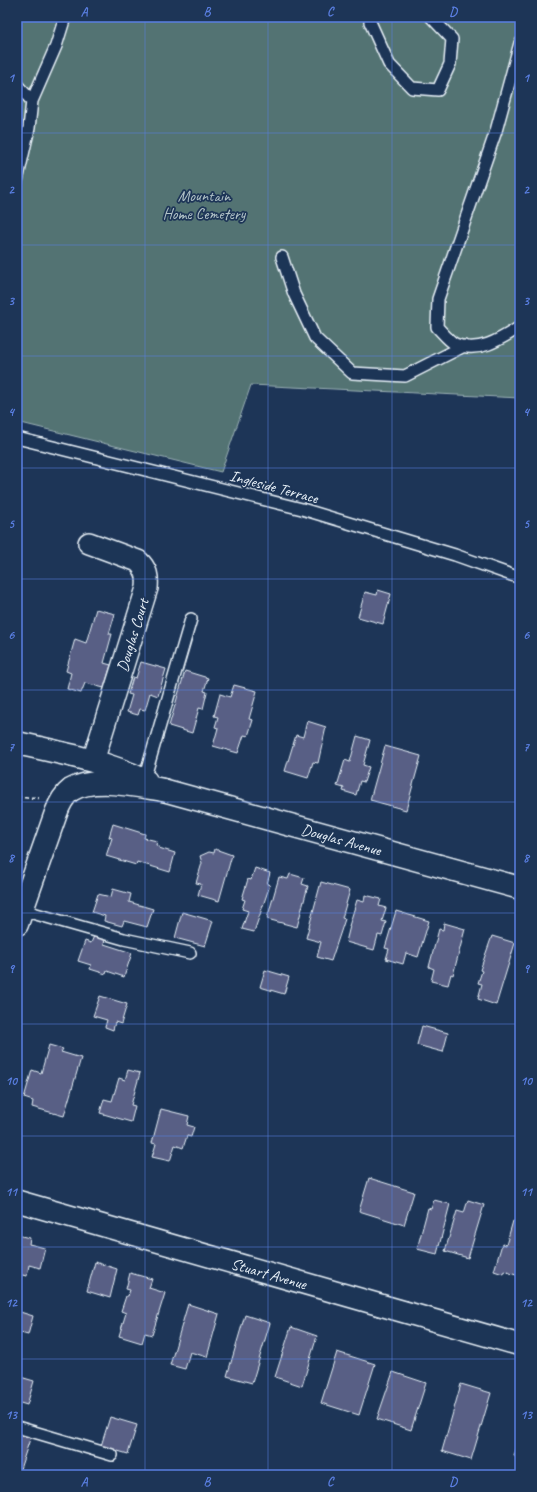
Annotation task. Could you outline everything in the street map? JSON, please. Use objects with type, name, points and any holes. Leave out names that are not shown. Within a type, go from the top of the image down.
[{"type":"main road","name":"Douglas Avenue","points":[[17,743],[93,761],[119,769],[153,785],[520,888]]},
{"type":"main road","name":"Douglas Avenue","points":[[19,917],[61,800],[71,790],[91,783],[153,785]]},
{"type":"street","name":"Douglas Court","points":[[88,543],[138,561],[144,566],[148,576],[147,588],[93,761]]},
{"type":"street","name":"Stuart Avenue","points":[[17,1200],[520,1345]]},
{"type":"lane","points":[[17,181],[32,101],[56,46],[65,17]]},
{"type":"lane","points":[[370,17],[370,22],[389,64],[412,88],[438,90],[450,64],[452,39],[432,17]]},
{"type":"lane","points":[[520,43],[496,131],[438,299],[437,327],[454,343],[464,346],[478,346],[497,342],[520,327]]},
{"type":"lane","points":[[17,85],[32,101]]},
{"type":"lane","points":[[282,257],[294,294],[315,338],[352,373],[405,376],[464,346]]},
{"type":"lane","name":"Ingleside Terrace","points":[[17,438],[302,509],[455,555],[520,578]]},
{"type":"lane","points":[[153,785],[191,619]]},
{"type":"lane","points":[[19,917],[190,953]]},
{"type":"lane","points":[[17,1427],[112,1455]]},
{"type":"path","points":[[17,796],[40,798]]},
{"type":"green space","name":"Mountain Home Cemetery","points":[[17,17],[520,17],[520,398],[251,385],[221,472],[17,422]]},
{"type":"building","points":[[378,590],[391,594],[383,624],[358,617],[365,592],[377,595]]},
{"type":"building","points":[[96,609],[115,614],[109,634],[112,634],[104,663],[111,665],[104,688],[85,683],[81,693],[67,689],[71,673],[66,671],[75,639],[86,643]]},
{"type":"building","points":[[141,662],[166,669],[158,696],[150,693],[145,710],[140,709],[138,715],[127,712],[132,695],[128,694],[133,677],[136,678]]},
{"type":"building","points":[[185,671],[208,678],[204,691],[207,692],[203,709],[199,708],[192,733],[169,726]]},
{"type":"building","points":[[234,685],[257,691],[249,719],[253,720],[248,736],[244,735],[238,753],[213,746],[218,728],[215,727],[218,717],[214,716],[220,694],[230,697]]},
{"type":"building","points":[[307,721],[326,727],[318,763],[313,762],[308,778],[285,771],[296,735],[303,737]]},
{"type":"building","points":[[357,736],[370,740],[363,765],[369,767],[364,782],[360,781],[356,795],[343,791],[344,788],[337,786],[345,760],[350,762]]},
{"type":"building","points":[[385,746],[421,756],[406,810],[370,800]]},
{"type":"building","points":[[113,824],[145,834],[144,838],[157,841],[156,845],[159,846],[159,848],[175,853],[170,872],[137,862],[136,865],[106,856],[112,838],[109,837]]},
{"type":"building","points":[[215,849],[232,855],[219,901],[198,895],[201,884],[196,883],[202,863],[200,856],[209,852],[214,853]]},
{"type":"building","points":[[255,868],[270,873],[267,884],[270,885],[254,932],[242,929],[248,911],[242,909],[245,900],[242,899],[248,879],[251,880]]},
{"type":"building","points":[[290,874],[304,878],[302,884],[308,886],[297,927],[267,919],[279,877],[288,879]]},
{"type":"building","points":[[321,882],[350,890],[342,918],[345,919],[331,961],[317,957],[321,942],[306,938]]},
{"type":"building","points":[[113,889],[131,894],[129,902],[153,909],[147,927],[124,921],[122,926],[104,921],[105,916],[92,912],[98,894],[111,897]]},
{"type":"building","points":[[365,895],[381,899],[379,906],[386,908],[382,921],[386,922],[382,936],[378,935],[374,950],[346,942],[357,900],[364,902]]},
{"type":"building","points":[[396,911],[429,921],[418,957],[406,953],[403,964],[386,959],[389,949],[385,948]]},
{"type":"building","points":[[182,912],[213,921],[205,946],[175,938]]},
{"type":"building","points":[[444,923],[465,929],[453,975],[451,974],[448,985],[431,981],[434,969],[429,967],[439,929],[443,930]]},
{"type":"building","points":[[94,936],[105,939],[104,944],[132,953],[124,977],[107,971],[106,974],[90,969],[91,965],[78,961],[85,941],[91,943]]},
{"type":"building","points":[[492,936],[515,943],[496,1005],[478,999],[482,984],[478,983],[482,971],[480,970]]},
{"type":"building","points":[[265,970],[289,977],[284,994],[260,987]]},
{"type":"building","points":[[100,996],[127,1004],[121,1024],[115,1022],[113,1030],[105,1027],[107,1020],[93,1016]]},
{"type":"building","points":[[422,1026],[448,1033],[443,1052],[417,1045]]},
{"type":"building","points":[[49,1045],[63,1049],[61,1052],[81,1058],[64,1116],[32,1107],[33,1101],[24,1098],[32,1070],[41,1073]]},
{"type":"building","points":[[128,1070],[140,1073],[131,1105],[135,1106],[131,1122],[100,1113],[104,1099],[112,1101],[119,1078],[125,1080]]},
{"type":"building","points":[[161,1109],[189,1116],[187,1125],[194,1127],[191,1137],[187,1136],[183,1148],[175,1145],[170,1161],[152,1157],[156,1144],[152,1143]]},
{"type":"building","points":[[369,1178],[414,1192],[404,1225],[359,1211]]},
{"type":"building","points":[[434,1200],[450,1204],[437,1254],[417,1249],[428,1208],[431,1209]]},
{"type":"building","points":[[468,1200],[484,1205],[468,1258],[445,1251],[457,1211],[464,1213]]},
{"type":"building","points":[[513,1221],[520,1223],[519,1276],[504,1271],[503,1274],[494,1271],[502,1244],[506,1245]]},
{"type":"building","points":[[17,1235],[30,1238],[29,1244],[45,1248],[40,1268],[29,1265],[27,1276],[17,1274]]},
{"type":"building","points":[[95,1262],[117,1269],[110,1298],[87,1291]]},
{"type":"building","points":[[130,1273],[152,1279],[149,1288],[165,1293],[152,1335],[145,1333],[142,1343],[119,1336],[126,1313],[121,1311],[126,1296],[128,1296],[130,1290],[126,1289]]},
{"type":"building","points":[[188,1304],[219,1314],[207,1357],[190,1352],[185,1369],[170,1365]]},
{"type":"building","points":[[17,1311],[33,1316],[28,1335],[17,1332]]},
{"type":"building","points":[[245,1315],[270,1323],[252,1383],[227,1376]]},
{"type":"building","points":[[291,1327],[317,1336],[302,1386],[275,1377]]},
{"type":"building","points":[[337,1352],[375,1364],[359,1415],[321,1403]]},
{"type":"building","points":[[393,1372],[426,1383],[411,1430],[377,1419]]},
{"type":"building","points":[[17,1376],[34,1381],[27,1405],[17,1402]]},
{"type":"building","points":[[461,1384],[491,1393],[471,1460],[442,1451]]},
{"type":"building","points":[[110,1417],[137,1425],[128,1454],[101,1446]]},
{"type":"building","points":[[17,1431],[31,1436],[20,1469],[17,1468]]},
{"type":"building","points":[[520,1437],[520,1458],[514,1456]]}]
